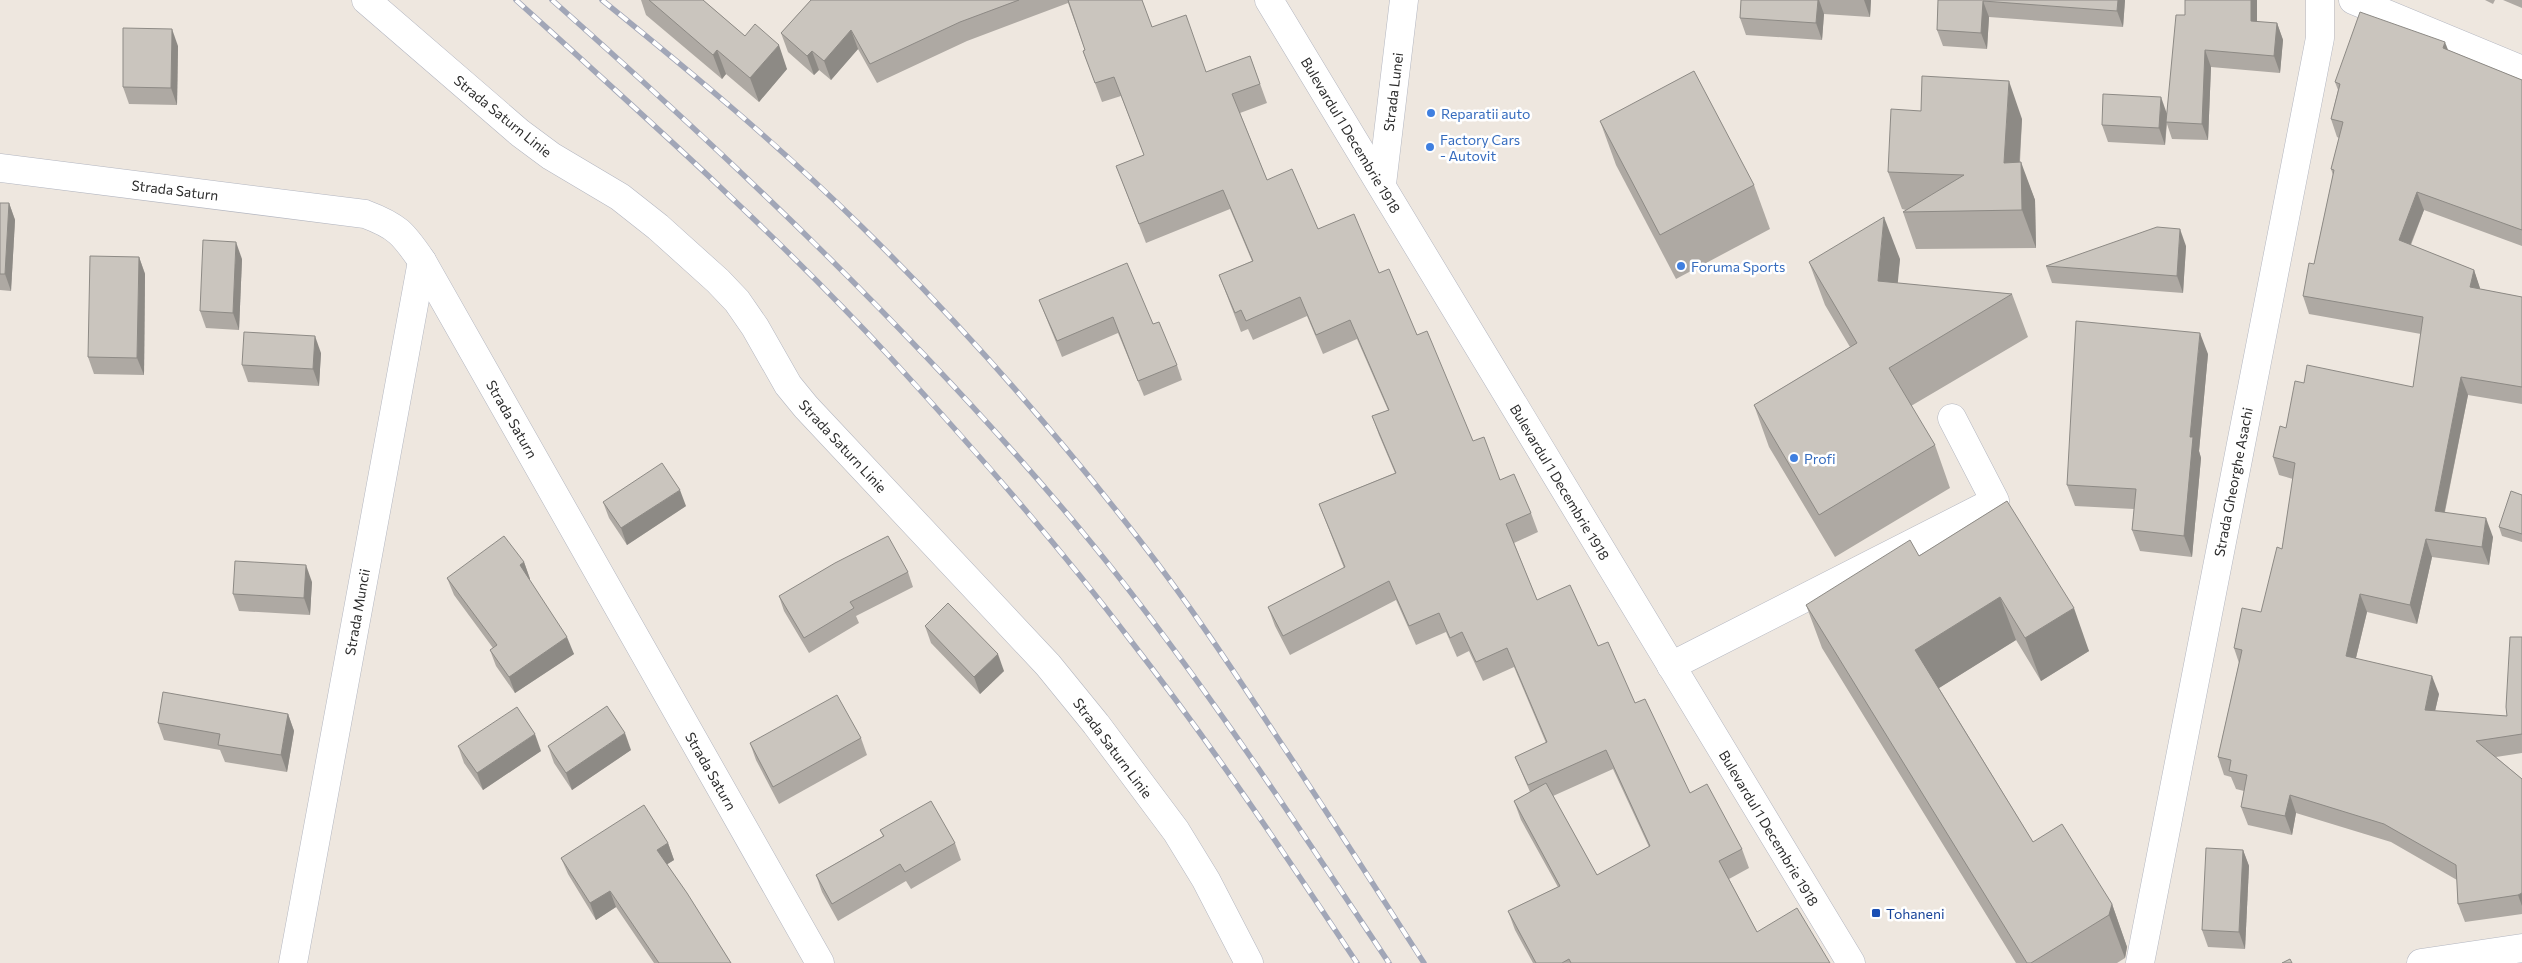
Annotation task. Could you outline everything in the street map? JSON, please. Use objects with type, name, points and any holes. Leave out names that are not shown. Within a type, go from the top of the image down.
[{"type":"street","name":"Strada Saturn Linie","points":[[366,0],[520,133],[552,156],[620,197],[658,227],[737,301],[755,327],[788,385],[806,407],[1048,665],[1096,724],[1176,831],[1206,880],[1249,963]]},
{"type":"street","name":"Bulevardul 1 Decembrie 1918","points":[[1270,0],[1851,963]]},
{"type":"street","name":"Strada Lunei","points":[[1382,184],[1404,0]]},
{"type":"street","name":"Strada Gheorghe Asachi","points":[[2140,963],[2320,38],[2320,0]]},
{"type":"street","points":[[2353,0],[2522,70]]},
{"type":"street","name":"Strada Saturn","points":[[0,168],[365,214],[385,222],[403,233],[422,261],[820,963]]},
{"type":"street","name":"Strada Muncii","points":[[293,963],[422,261]]},
{"type":"street","points":[[1671,666],[1995,501],[1952,418]]},
{"type":"street","points":[[2421,963],[2522,948]]},
{"type":"building","points":[[649,0],[703,0],[745,36],[755,24],[779,45],[750,78],[717,50],[713,55]]},
{"type":"building","points":[[811,0],[1019,0],[960,22],[870,64],[851,30],[824,61],[812,51],[807,56],[781,33]]},
{"type":"building","points":[[1068,0],[1142,0],[1152,27],[1186,15],[1206,72],[1250,56],[1260,84],[1232,94],[1267,180],[1292,169],[1318,229],[1354,214],[1379,273],[1389,269],[1417,335],[1427,331],[1473,441],[1484,437],[1500,480],[1514,474],[1531,513],[1506,524],[1537,600],[1570,585],[1598,646],[1608,642],[1635,703],[1645,699],[1690,793],[1707,784],[1742,849],[1719,861],[1757,932],[1797,908],[1830,963],[1571,963],[1569,959],[1562,963],[1536,963],[1508,911],[1560,886],[1514,801],[1546,783],[1597,875],[1650,846],[1606,750],[1528,785],[1515,757],[1547,742],[1507,648],[1476,662],[1462,632],[1450,638],[1439,613],[1409,626],[1389,581],[1283,636],[1268,607],[1345,567],[1319,504],[1396,473],[1372,416],[1389,410],[1350,320],[1316,335],[1300,297],[1246,321],[1241,310],[1235,313],[1219,275],[1253,261],[1223,190],[1139,224],[1116,166],[1144,155],[1114,77],[1095,83],[1083,51],[1085,50]]},
{"type":"building","points":[[1741,0],[1818,0],[1816,23],[1740,18]]},
{"type":"building","points":[[1938,0],[2118,0],[2117,11],[1983,1],[1981,33],[1937,30]]},
{"type":"building","points":[[2185,0],[2251,0],[2251,21],[2277,23],[2274,56],[2205,50],[2202,124],[2166,122],[2176,15],[2185,15]]},
{"type":"building","points":[[2360,12],[2445,42],[2443,48],[2522,80],[2522,230],[2417,192],[2399,240],[2474,270],[2470,287],[2522,297],[2522,387],[2461,377],[2435,511],[2486,518],[2482,547],[2426,539],[2410,605],[2360,594],[2346,656],[2432,676],[2425,710],[2507,716],[2510,637],[2522,637],[2522,734],[2476,741],[2522,779],[2522,893],[2458,904],[2456,865],[2384,824],[2290,795],[2285,816],[2241,807],[2247,775],[2229,771],[2231,760],[2218,757],[2242,650],[2234,648],[2242,608],[2261,612],[2277,547],[2282,549],[2295,463],[2273,457],[2280,426],[2286,428],[2295,381],[2304,383],[2307,365],[2413,387],[2423,317],[2303,296],[2309,263],[2314,264],[2334,170],[2331,169],[2343,122],[2331,119],[2340,84],[2335,82]]},
{"type":"building","points":[[123,28],[172,29],[171,88],[123,87]]},
{"type":"building","points":[[1694,71],[1754,185],[1660,235],[1600,121]]},
{"type":"building","points":[[1922,76],[2009,81],[2004,163],[2021,162],[2022,210],[1903,212],[1964,175],[1888,172],[1891,109],[1921,111]]},
{"type":"building","points":[[2103,94],[2161,97],[2159,128],[2102,125]]},
{"type":"building","points":[[0,203],[9,203],[5,274],[0,274]]},
{"type":"building","points":[[1884,217],[1878,281],[2012,294],[1889,368],[1935,445],[1819,515],[1754,405],[1857,343],[1809,262]]},
{"type":"building","points":[[2157,227],[2180,229],[2177,276],[2046,266]]},
{"type":"building","points":[[203,240],[236,242],[233,313],[200,311]]},
{"type":"building","points":[[90,256],[139,257],[137,358],[88,357]]},
{"type":"building","points":[[1127,263],[1153,324],[1159,322],[1177,365],[1138,381],[1113,317],[1057,341],[1039,300]]},
{"type":"building","points":[[2076,321],[2200,333],[2190,437],[2193,437],[2184,536],[2132,530],[2136,489],[2067,485]]},
{"type":"building","points":[[244,332],[315,336],[313,369],[242,365]]},
{"type":"building","points":[[662,463],[680,490],[621,528],[603,502]]},
{"type":"building","points":[[2511,491],[2522,495],[2522,534],[2499,527]]},
{"type":"building","points":[[2007,501],[2074,608],[2025,638],[2000,597],[1915,650],[2033,842],[2062,824],[2112,904],[2109,915],[2031,963],[2027,963],[1806,605],[1910,540],[1919,556]]},
{"type":"building","points":[[504,536],[524,562],[520,565],[567,637],[509,677],[490,650],[497,645],[447,578]]},
{"type":"building","points":[[888,536],[908,572],[850,602],[854,608],[804,638],[779,596],[835,563]]},
{"type":"building","points":[[235,561],[306,565],[304,598],[233,594]]},
{"type":"building","points":[[948,603],[998,654],[974,677],[925,626]]},
{"type":"building","points":[[163,692],[288,714],[281,755],[218,745],[220,734],[158,723]]},
{"type":"building","points":[[837,695],[861,738],[773,787],[750,743]]},
{"type":"building","points":[[607,706],[625,733],[566,773],[548,746]]},
{"type":"building","points":[[517,707],[535,734],[477,773],[458,746]]},
{"type":"building","points":[[931,801],[955,843],[905,872],[900,864],[832,904],[816,875],[884,836],[880,830]]},
{"type":"building","points":[[644,805],[668,843],[657,850],[687,893],[731,963],[659,963],[610,891],[590,903],[561,858]]},
{"type":"building","points":[[2206,848],[2243,850],[2239,932],[2202,930]]},
{"type":"building","points":[[2290,959],[2292,963],[2282,963]]},
{"type":"railway","points":[[516,0],[706,174],[799,263],[889,356],[983,461],[1103,604],[1161,680],[1247,800],[1357,963]]},
{"type":"railway","points":[[552,0],[689,124],[823,252],[952,385],[1075,523],[1159,629],[1199,684],[1389,963]]},
{"type":"railway","points":[[602,0],[735,110],[831,197],[935,301],[1039,417],[1106,497],[1157,562],[1192,611],[1296,765],[1424,963]]},
{"type":"place","name":"Reparatii auto","points":[[1431,113]]},
{"type":"place","name":"Factory Cars - Autovit","points":[[1430,147]]},
{"type":"place","name":"Foruma Sports","points":[[1681,266]]},
{"type":"place","name":"Profi","points":[[1794,458]]},
{"type":"place","name":"Tohaneni","points":[[1876,913]]}]
